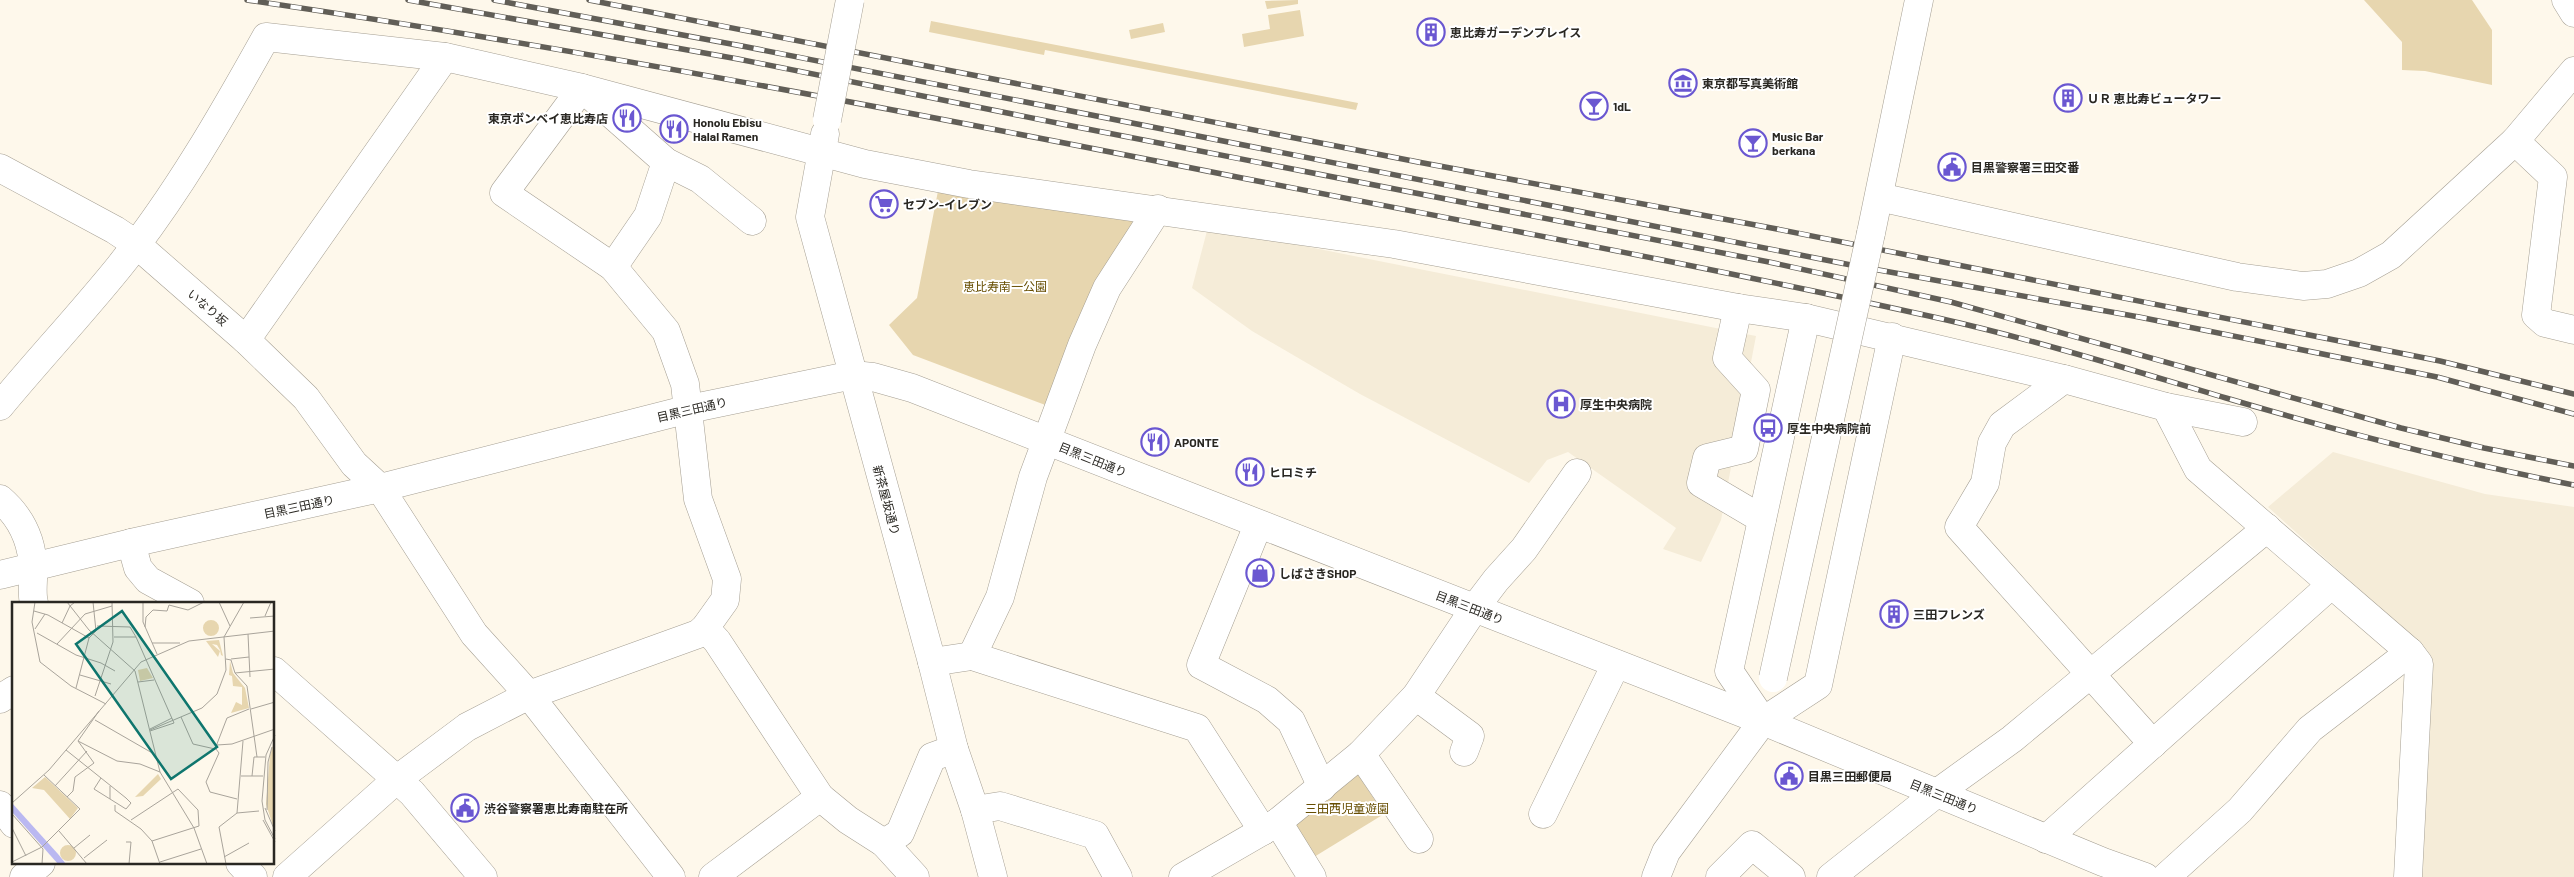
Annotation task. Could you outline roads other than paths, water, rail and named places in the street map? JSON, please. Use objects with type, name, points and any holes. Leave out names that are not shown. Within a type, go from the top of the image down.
[{"type":"street","name":"新茶屋坂通り","points":[[850,0],[810,217],[954,749],[975,810],[993,877]]},
{"type":"street","points":[[1763,722],[1872,233],[1920,0]]},
{"type":"street","points":[[2566,0],[2574,13]]},
{"type":"street","points":[[0,406],[136,244],[220,120],[266,37],[445,58],[582,88],[865,164],[969,184],[1158,209],[1394,244],[1738,308],[1806,318],[2064,379],[2166,407],[2243,422]]},
{"type":"street","points":[[246,340],[445,58]]},
{"type":"street","points":[[1879,198],[2237,277],[2303,286],[2326,284],[2359,273],[2391,255],[2515,141],[2574,71]]},
{"type":"street","points":[[582,88],[666,162],[700,179],[752,221]]},
{"type":"street","points":[[287,877],[396,780],[467,727],[529,696],[698,634],[705,628],[725,600],[727,579],[698,499],[685,384],[666,332],[612,266],[504,193],[582,88]]},
{"type":"street","points":[[2515,141],[2553,177],[2536,315],[2545,322],[2574,330]]},
{"type":"street","points":[[612,266],[648,216],[666,162]]},
{"type":"street","name":"いなり坂","points":[[0,168],[115,230],[136,244],[246,340],[306,398],[354,464],[380,488],[474,634],[529,696],[671,877]]},
{"type":"street","points":[[972,656],[1000,597],[1033,476],[1082,345],[1107,288],[1158,209]]},
{"type":"street","points":[[1738,308],[1727,358],[1756,390],[1744,448],[1707,458],[1701,483],[1762,519]]},
{"type":"street","points":[[1763,722],[1729,671],[1806,318]]},
{"type":"street","points":[[1656,877],[1666,852],[1763,722],[1818,685],[1892,337]]},
{"type":"street","name":"目黒三田通り","points":[[0,575],[131,543],[380,488],[689,409],[853,375],[894,381],[1763,722],[2046,839],[2098,870],[2145,877]]},
{"type":"street","points":[[2064,379],[2002,425],[1992,443],[1985,482],[1958,527],[2153,744]]},
{"type":"street","points":[[2166,407],[2198,469],[2410,652],[2419,664],[2408,877]]},
{"type":"street","points":[[1183,877],[1270,827],[1322,788],[1361,754],[1416,696],[1474,609],[1496,580],[1524,549],[1577,473]]},
{"type":"street","points":[[0,499],[16,513],[29,540],[33,566],[34,602]]},
{"type":"street","points":[[1258,525],[1201,665],[1267,700],[1291,721],[1322,788]]},
{"type":"street","points":[[1831,877],[1937,793],[2012,739],[2089,673],[2267,528]]},
{"type":"street","points":[[131,543],[138,568],[148,580],[188,602]]},
{"type":"street","points":[[2046,839],[2331,585]]},
{"type":"street","points":[[705,628],[717,641],[820,797],[848,820],[884,843],[914,877]]},
{"type":"street","points":[[2166,877],[2240,810],[2310,729],[2410,652]]},
{"type":"street","points":[[932,662],[972,656],[1197,728],[1270,827],[1312,877]]},
{"type":"street","points":[[1543,814],[1616,664]]},
{"type":"street","points":[[275,672],[412,793],[483,877]]},
{"type":"street","points":[[0,699],[12,691]]},
{"type":"street","points":[[1416,696],[1470,736],[1464,752]]},
{"type":"street","points":[[884,843],[900,833],[932,757],[954,749]]},
{"type":"street","points":[[1361,754],[1419,839]]},
{"type":"street","points":[[713,877],[820,797]]},
{"type":"street","points":[[0,805],[12,821]]},
{"type":"street","points":[[975,810],[1000,806],[1095,835],[1118,877]]},
{"type":"street","points":[[1720,877],[1752,845],[1791,877]]},
{"type":"street","points":[[24,877],[41,864]]},
{"type":"street","points":[[43,864],[54,877]]},
{"type":"street","points":[[241,864],[253,877]]},
{"type":"railway","points":[[247,0],[498,39],[748,83],[998,130],[1766,281],[1938,318],[2011,336],[2269,411],[2443,456],[2574,485]]},
{"type":"railway","points":[[408,0],[738,59],[1769,262],[1951,302],[2401,428],[2484,448],[2574,466]]},
{"type":"railway","points":[[494,0],[742,46],[1851,265],[2139,317],[2437,377],[2574,414]]},
{"type":"railway","points":[[589,0],[1418,162],[1777,229],[2440,361],[2574,394]]},
{"type":"place","name":"恵比寿ガーデンプレイス","points":[[1431,32]]},
{"type":"place","name":"東京都写真美術館","points":[[1683,83]]},
{"type":"place","name":"ＵＲ 恵比寿ビュータワー","points":[[2068,98]]},
{"type":"place","name":"1dL","points":[[1594,106]]},
{"type":"place","name":"東京ボンベイ恵比寿店","points":[[627,118]]},
{"type":"place","name":"Honolu Ebisu Halal Ramen","points":[[674,129]]},
{"type":"place","name":"Music Bar berkana","points":[[1753,143]]},
{"type":"place","name":"目黒警察署三田交番","points":[[1952,167]]},
{"type":"place","name":"セブン-イレブン","points":[[884,204]]},
{"type":"place","name":"厚生中央病院","points":[[1561,404]]},
{"type":"place","name":"厚生中央病院前","points":[[1768,428]]},
{"type":"place","name":"APONTE","points":[[1155,442]]},
{"type":"place","name":"ヒロミチ","points":[[1250,472]]},
{"type":"place","name":"しばさきSHOP","points":[[1260,573]]},
{"type":"place","name":"三田フレンズ","points":[[1894,614]]},
{"type":"place","name":"目黒三田郵便局","points":[[1789,776]]},
{"type":"place","name":"渋谷警察署恵比寿南駐在所","points":[[465,808]]},
{"type":"park label","name":"恵比寿南一公園","points":[[1005,286]]},
{"type":"park label","name":"三田西児童遊園","points":[[1347,808]]}]
